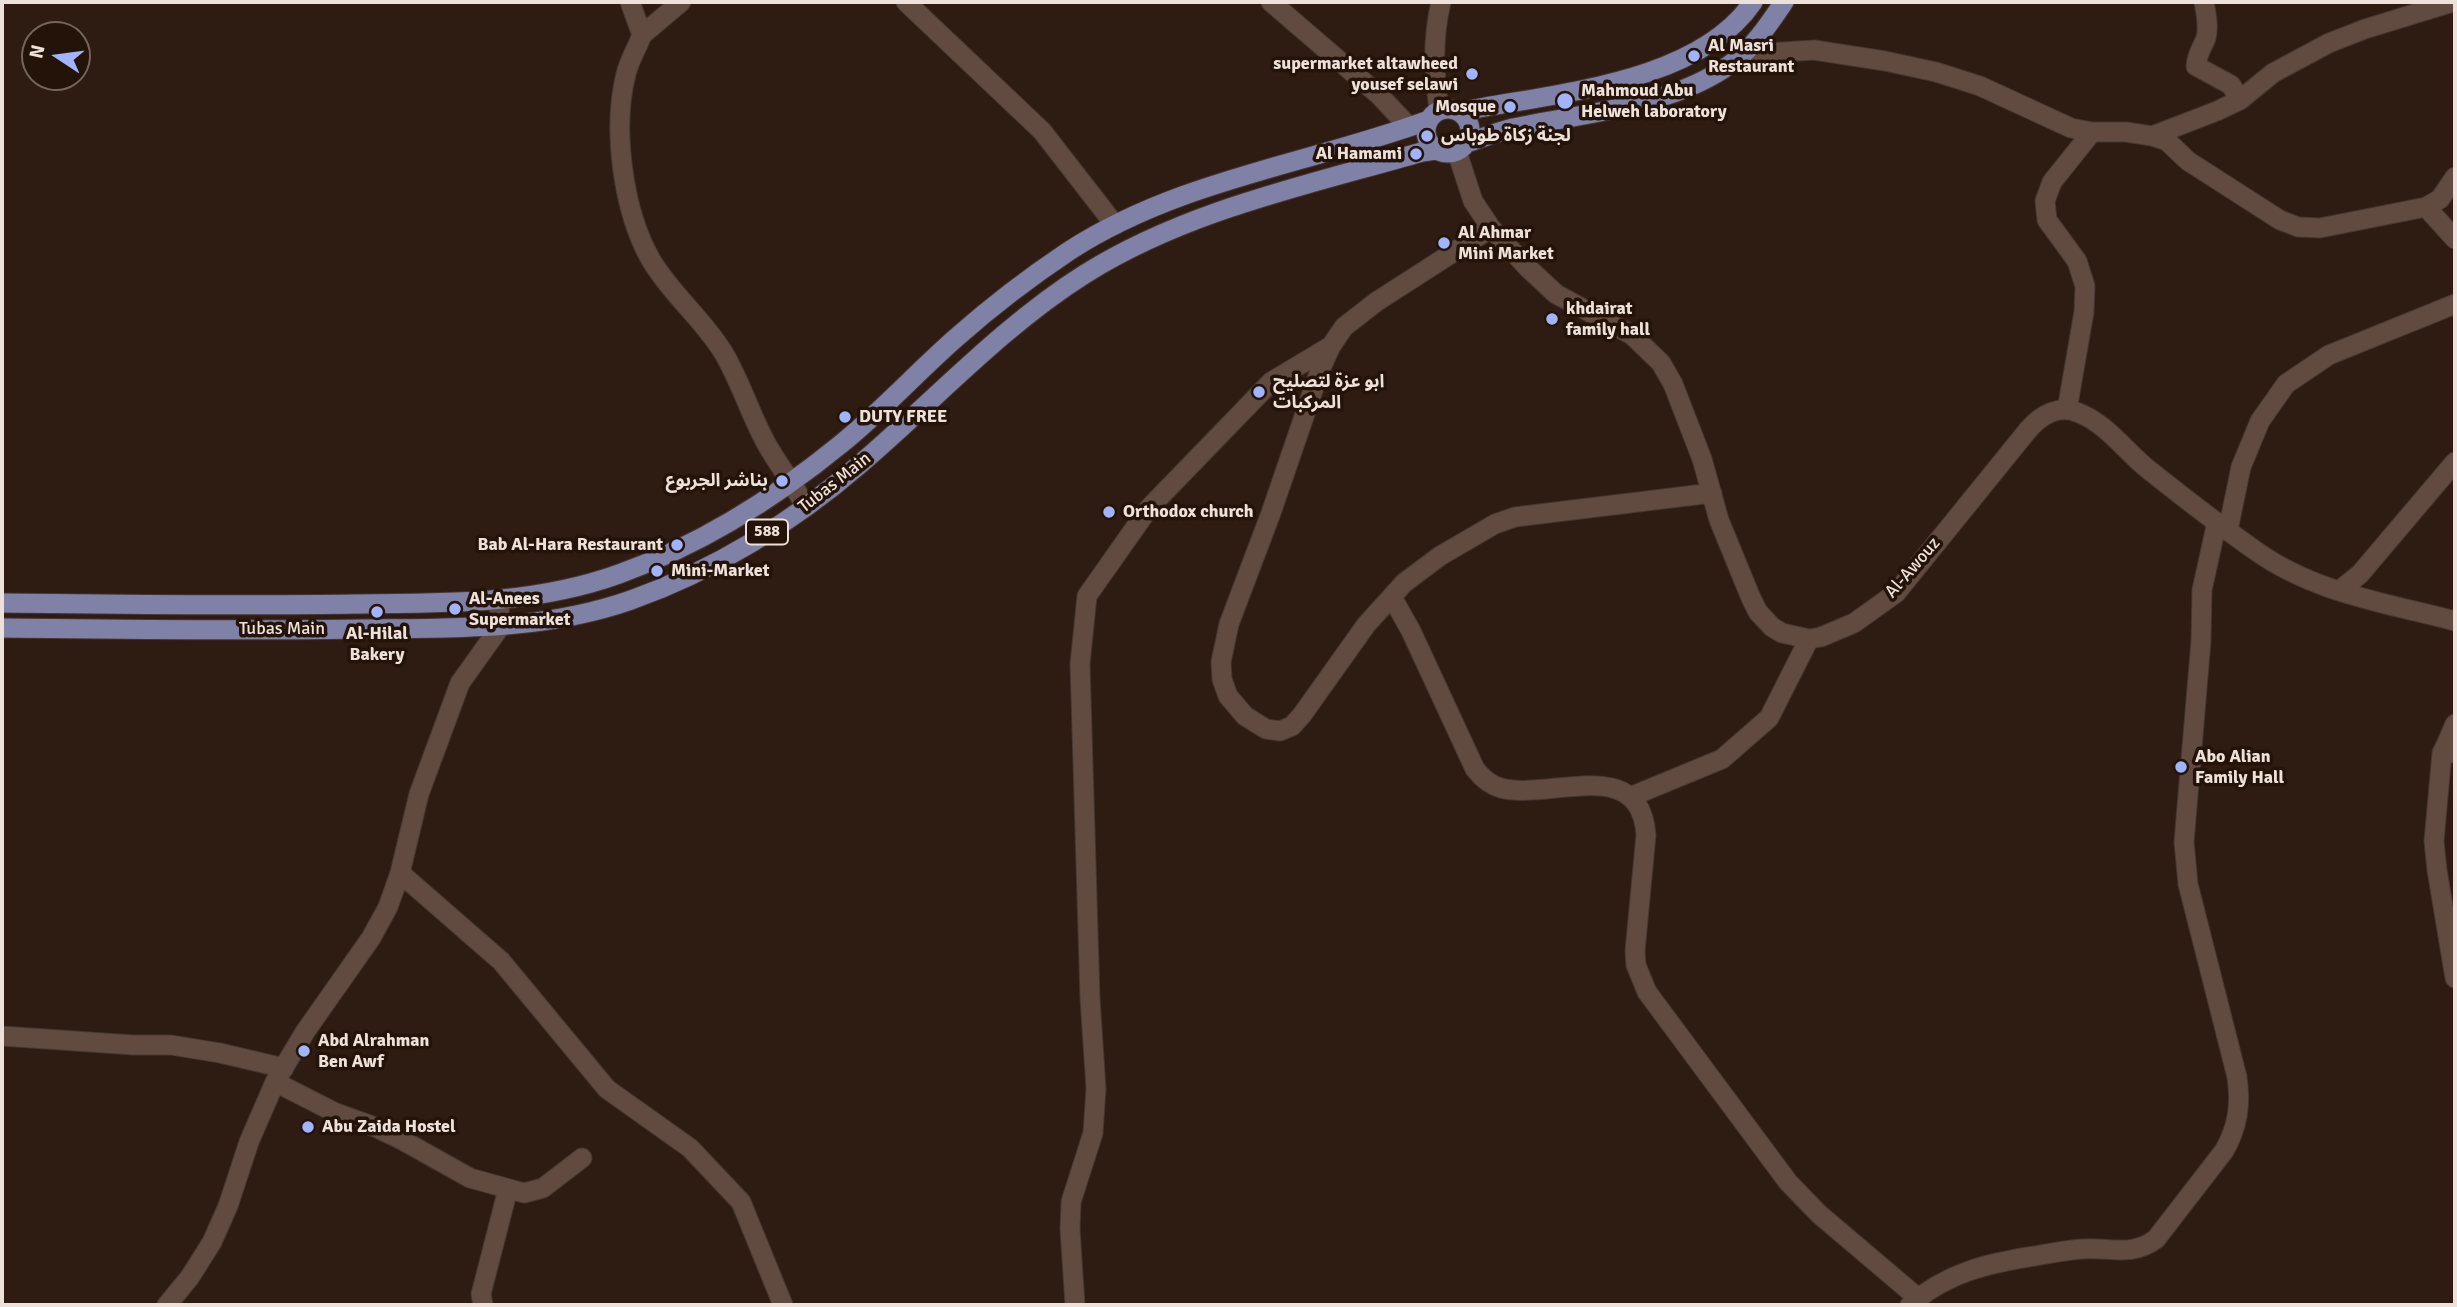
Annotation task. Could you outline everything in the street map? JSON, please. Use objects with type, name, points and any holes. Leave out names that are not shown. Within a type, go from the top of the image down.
[{"type":"main road","points":[[1754,2],[1720,38],[1686,58],[1611,83],[1434,115],[1426,126],[1427,140],[1443,153],[1511,129],[1624,108],[1700,82],[1733,63],[1760,36],[1784,2]]},
{"type":"main road","points":[[1459,112],[1468,122],[1469,136],[1462,147]]},
{"type":"main road","name":"Tubas Main","points":[[2,603],[298,605],[499,601],[573,589],[618,575],[727,524],[792,481],[842,443],[957,337],[1031,277],[1072,249],[1154,206],[1207,187],[1409,127],[1434,115]]},
{"type":"main road","name":"Tubas Main","points":[[2,628],[312,630],[500,627],[541,623],[631,600],[740,549],[805,506],[865,460],[970,362],[1044,302],[1098,267],[1145,241],[1220,211],[1436,150]]},
{"type":"street","points":[[630,2],[642,35]]},
{"type":"street","points":[[681,2],[642,35],[626,74],[619,131],[622,171],[631,210],[650,258],[670,286],[699,318],[724,354],[767,445],[792,481],[805,506]]},
{"type":"street","points":[[906,2],[1042,131],[1115,225]]},
{"type":"street","points":[[1271,2],[1379,95],[1409,127]]},
{"type":"street","points":[[1434,115],[1434,32],[1441,2]]},
{"type":"street","points":[[2204,2],[2206,37],[2197,53],[2196,66],[2231,85],[2240,100]]},
{"type":"street","points":[[2152,136],[2240,100],[2273,74],[2329,43],[2453,2]]},
{"type":"street","points":[[1733,63],[1767,53],[1814,50],[1885,61],[1965,80],[2008,97],[2062,124],[2092,132],[2126,132],[2167,141],[2188,161],[2280,220],[2298,227],[2320,228],[2426,207],[2441,199],[2455,177]]},
{"type":"street","points":[[2092,132],[2052,182],[2045,201],[2047,220],[2077,261],[2085,286],[2084,312],[2067,410],[2078,412],[2100,426],[2148,469],[2222,526],[2296,576],[2339,591],[2455,621]]},
{"type":"street","points":[[1462,147],[1473,201],[1491,228],[1556,295],[1632,335],[1661,363],[1674,384],[1702,459],[1719,520],[1758,612],[1772,627],[1809,639],[1769,718],[1722,759],[1630,797]]},
{"type":"street","points":[[2426,207],[2455,240]]},
{"type":"street","points":[[1491,228],[1376,302],[1344,327],[1331,346],[1229,624],[1221,662],[1222,679],[1228,696],[1245,716],[1266,729],[1280,731],[1292,726],[1366,625],[1404,583],[1440,556],[1505,520],[1712,493]]},
{"type":"street","points":[[1392,597],[1411,631],[1475,769],[1482,778],[1493,785],[1513,790],[1602,785],[1630,797],[1641,810],[1647,835],[1634,951],[1636,965],[1647,992],[1788,1182],[1914,1302],[1952,1277],[1992,1263],[2085,1249],[2129,1251],[2148,1245],[2156,1239],[2224,1151],[2231,1138],[2239,1110],[2237,1077],[2188,884],[2184,842],[2201,641],[2202,590],[2241,467],[2260,421],[2292,377],[2329,355],[2455,304]]},
{"type":"street","points":[[1075,1305],[1070,1202],[1093,1133],[1096,1101],[1080,664],[1087,596],[1149,508],[1271,382],[1331,346]]},
{"type":"street","name":"Al-Awouz","points":[[1809,639],[1821,637],[1854,623],[1896,593],[2028,430],[2045,414],[2067,410]]},
{"type":"street","points":[[2339,591],[2360,574],[2455,462]]},
{"type":"street","points":[[167,1305],[190,1277],[218,1230],[254,1129],[279,1075],[314,1018],[376,931],[388,907],[400,873],[419,794],[460,683],[500,627],[499,601]]},
{"type":"street","points":[[2455,724],[2450,752],[2442,752],[2434,841],[2455,978]]},
{"type":"street","points":[[400,873],[501,961],[607,1089],[690,1148],[741,1202],[783,1305]]},
{"type":"street","points":[[2,1036],[171,1045],[220,1053],[279,1075],[335,1114],[375,1126],[470,1178],[524,1193],[542,1188],[582,1158]]},
{"type":"street","points":[[483,1305],[481,1294],[509,1189]]},
{"type":"place","name":"Al Masri Restaurant","points":[[1694,56]]},
{"type":"place","name":"supermarket altawheed yousef selawi","points":[[1472,74]]},
{"type":"place","name":"Mahmoud Abu Helweh laboratory","points":[[1565,101]]},
{"type":"place","name":"Mosque","points":[[1510,107]]},
{"type":"place","name":"لجنة زكاة طوباس","points":[[1427,136]]},
{"type":"place","name":"Al Hamami","points":[[1416,154]]},
{"type":"place","name":"Al Ahmar Mini Market","points":[[1444,243]]},
{"type":"place","name":"khdairat family hall","points":[[1552,319]]},
{"type":"place","name":"ابو عزة لتصليح المركبات","points":[[1259,392]]},
{"type":"place","name":"DUTY FREE","points":[[845,417]]},
{"type":"place","name":"بناشر الجربوع","points":[[782,481]]},
{"type":"place","name":"Orthodox church","points":[[1109,512]]},
{"type":"place","name":"Bab Al-Hara Restaurant","points":[[677,545]]},
{"type":"place","name":"Mini-Market","points":[[657,571]]},
{"type":"place","name":"Al-Anees Supermarket","points":[[455,609]]},
{"type":"place","name":"Al-Hilal Bakery","points":[[377,612]]},
{"type":"place","name":"Abo Alian Family Hall","points":[[2181,767]]},
{"type":"place","name":"Abd Alrahman Ben Awf","points":[[304,1051]]},
{"type":"place","name":"Abu Zaida Hostel","points":[[308,1127]]}]
